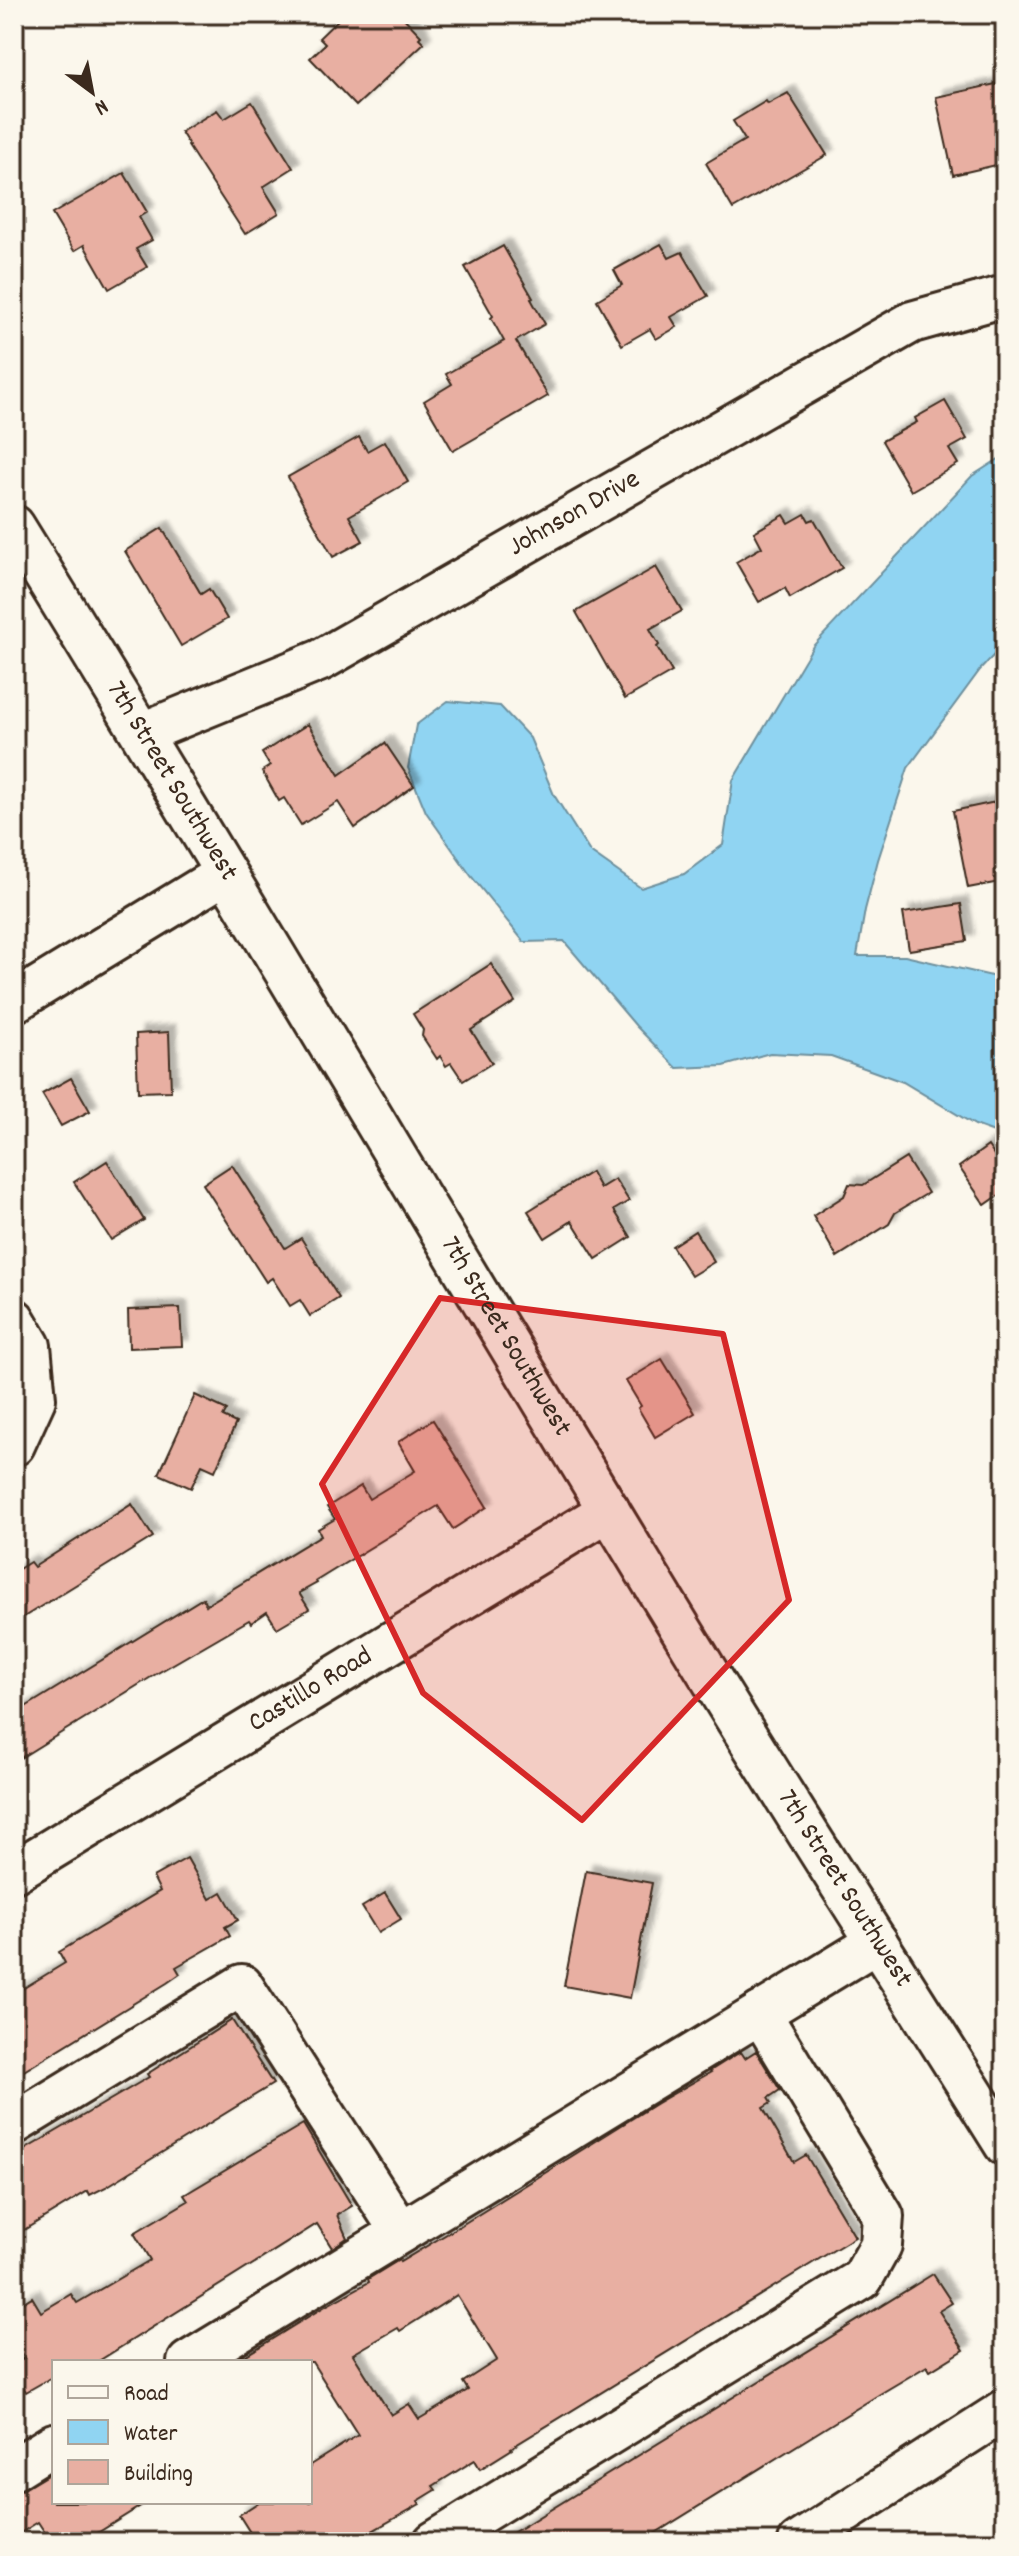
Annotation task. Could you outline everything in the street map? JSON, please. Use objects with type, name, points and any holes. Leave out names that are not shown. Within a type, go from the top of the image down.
[{"type":"street","name":"Johnson Drive","points":[[142,733],[321,660],[912,322],[1005,296]]},
{"type":"street","name":"7th Street Southwest","points":[[14,526],[142,733],[696,1655],[1005,2145]]},
{"type":"street","points":[[14,1002],[224,874]]},
{"type":"street","points":[[14,1319],[30,1346],[35,1399],[14,1445]]},
{"type":"street","name":"Castillo Road","points":[[14,1872],[609,1510]]},
{"type":"street","points":[[191,2360],[877,1942]]},
{"type":"street","points":[[14,2124],[242,1985],[401,2232]]},
{"type":"street","points":[[434,2542],[862,2279],[881,2245],[883,2216],[760,2013]]},
{"type":"street","points":[[799,2542],[1005,2410]]},
{"type":"street","points":[[14,2469],[52,2445]]},
{"type":"highlighted area","points":[[440,1298],[723,1334],[789,1600],[582,1820],[423,1693],[322,1484]]},
{"type":"water","points":[[1005,455],[1005,643],[980,670],[908,768],[878,860],[857,956],[905,956],[1005,979],[1005,1136],[975,1125],[903,1082],[831,1056],[770,1053],[724,1066],[677,1068],[636,1026],[564,941],[524,942],[471,876],[426,812],[408,768],[416,725],[448,701],[500,706],[530,738],[554,795],[590,852],[641,888],[684,874],[723,845],[733,780],[813,646],[972,476]]},
{"type":"building","points":[[344,14],[400,14],[424,43],[356,106],[310,58],[325,44],[319,38]]},
{"type":"building","points":[[1005,82],[1005,163],[953,175],[936,97]]},
{"type":"building","points":[[788,93],[827,155],[733,209],[706,163],[745,140],[733,121],[766,101],[768,104]]},
{"type":"building","points":[[252,102],[293,168],[263,187],[279,213],[245,234],[181,132],[217,110],[224,119]]},
{"type":"building","points":[[124,173],[147,212],[139,217],[152,240],[136,249],[147,267],[109,289],[84,245],[74,251],[52,214]]},
{"type":"building","points":[[661,244],[669,258],[682,252],[708,296],[671,317],[677,327],[656,339],[650,329],[622,345],[597,300],[622,285],[614,270]]},
{"type":"building","points":[[503,246],[545,324],[516,341],[548,396],[453,451],[424,401],[452,384],[446,374],[504,341],[465,267]]},
{"type":"building","points":[[945,401],[967,439],[949,449],[958,464],[911,491],[882,441],[917,422],[915,418]]},
{"type":"building","points":[[359,437],[367,451],[385,441],[408,482],[349,516],[363,541],[333,557],[288,477]]},
{"type":"building","points":[[805,514],[809,521],[814,519],[842,568],[790,598],[785,588],[759,602],[736,562],[762,547],[754,532],[784,515],[789,523]]},
{"type":"building","points":[[162,528],[201,594],[209,589],[227,619],[181,646],[125,551]]},
{"type":"building","points":[[656,567],[682,611],[650,629],[672,672],[625,699],[576,612]]},
{"type":"building","points":[[308,724],[339,775],[385,743],[414,786],[355,828],[338,802],[301,825],[284,798],[279,801],[262,771],[270,766],[262,753]]},
{"type":"building","points":[[1005,800],[1005,881],[968,888],[953,811]]},
{"type":"building","points":[[961,904],[967,941],[909,950],[903,913]]},
{"type":"building","points":[[491,964],[515,1002],[471,1030],[492,1063],[463,1081],[451,1063],[446,1066],[440,1056],[437,1059],[422,1036],[423,1030],[413,1014]]},
{"type":"building","points":[[169,1032],[171,1091],[138,1092],[136,1034]]},
{"type":"building","points":[[71,1078],[90,1111],[61,1126],[42,1094]]},
{"type":"building","points":[[988,1146],[1005,1171],[1005,1191],[985,1205],[959,1167]]},
{"type":"building","points":[[906,1158],[928,1193],[895,1213],[889,1224],[837,1257],[813,1216],[844,1196],[849,1184],[863,1185]]},
{"type":"building","points":[[107,1161],[144,1220],[111,1240],[74,1182]]},
{"type":"building","points":[[232,1165],[285,1248],[301,1238],[339,1298],[310,1316],[300,1300],[290,1306],[272,1278],[266,1282],[203,1184]]},
{"type":"building","points":[[591,1172],[600,1188],[615,1179],[629,1201],[614,1210],[631,1237],[596,1259],[572,1221],[545,1238],[528,1211]]},
{"type":"building","points":[[695,1231],[714,1262],[691,1276],[672,1246]]},
{"type":"building","points":[[180,1308],[182,1346],[129,1348],[128,1310]]},
{"type":"building","points":[[662,1359],[695,1413],[655,1437],[626,1381]]},
{"type":"building","points":[[195,1395],[227,1410],[223,1417],[236,1423],[215,1471],[202,1465],[191,1488],[159,1474]]},
{"type":"building","points":[[433,1420],[487,1507],[453,1529],[438,1506],[299,1593],[309,1609],[277,1628],[267,1612],[251,1623],[249,1620],[14,1762],[14,1714],[203,1598],[206,1605],[321,1535],[318,1529],[335,1519],[327,1507],[361,1486],[369,1499],[415,1471],[398,1442]]},
{"type":"building","points":[[132,1504],[153,1537],[14,1623],[14,1572],[30,1562],[34,1567]]},
{"type":"building","points":[[187,1858],[210,1899],[222,1892],[238,1920],[225,1927],[230,1936],[176,1967],[180,1974],[167,1983],[14,2077],[14,1994],[65,1963],[59,1952],[160,1891],[153,1877]]},
{"type":"building","points":[[586,1871],[652,1883],[630,1998],[564,1986]]},
{"type":"building","points":[[385,1893],[401,1919],[378,1933],[362,1907]]},
{"type":"building","points":[[232,2020],[273,2084],[106,2187],[90,2195],[88,2191],[14,2236],[14,2156],[149,2077],[147,2074]]},
{"type":"building","points":[[756,2051],[780,2090],[768,2098],[771,2103],[763,2108],[794,2162],[806,2155],[855,2237],[480,2469],[475,2460],[433,2486],[436,2490],[418,2501],[420,2504],[369,2533],[374,2542],[256,2542],[239,2515],[256,2504],[312,2504],[312,2464],[358,2435],[312,2360],[238,2360],[741,2052],[745,2058]],"holes":[[[457,2295],[497,2360],[463,2382],[468,2390],[419,2419],[409,2404],[391,2415],[353,2354],[398,2328],[400,2331]]]},
{"type":"building","points":[[303,2124],[352,2206],[337,2215],[347,2238],[332,2248],[317,2224],[100,2360],[52,2360],[52,2377],[26,2392],[14,2371],[14,2364],[24,2358],[14,2342],[14,2308],[32,2297],[41,2312],[71,2294],[77,2303],[150,2260],[134,2233],[188,2201],[184,2195]]},
{"type":"building","points":[[933,2274],[952,2303],[939,2311],[964,2350],[930,2371],[927,2366],[641,2542],[498,2542]]},
{"type":"building","points":[[52,2472],[52,2504],[144,2504],[83,2542],[51,2542],[38,2522],[14,2537],[14,2495]]}]
